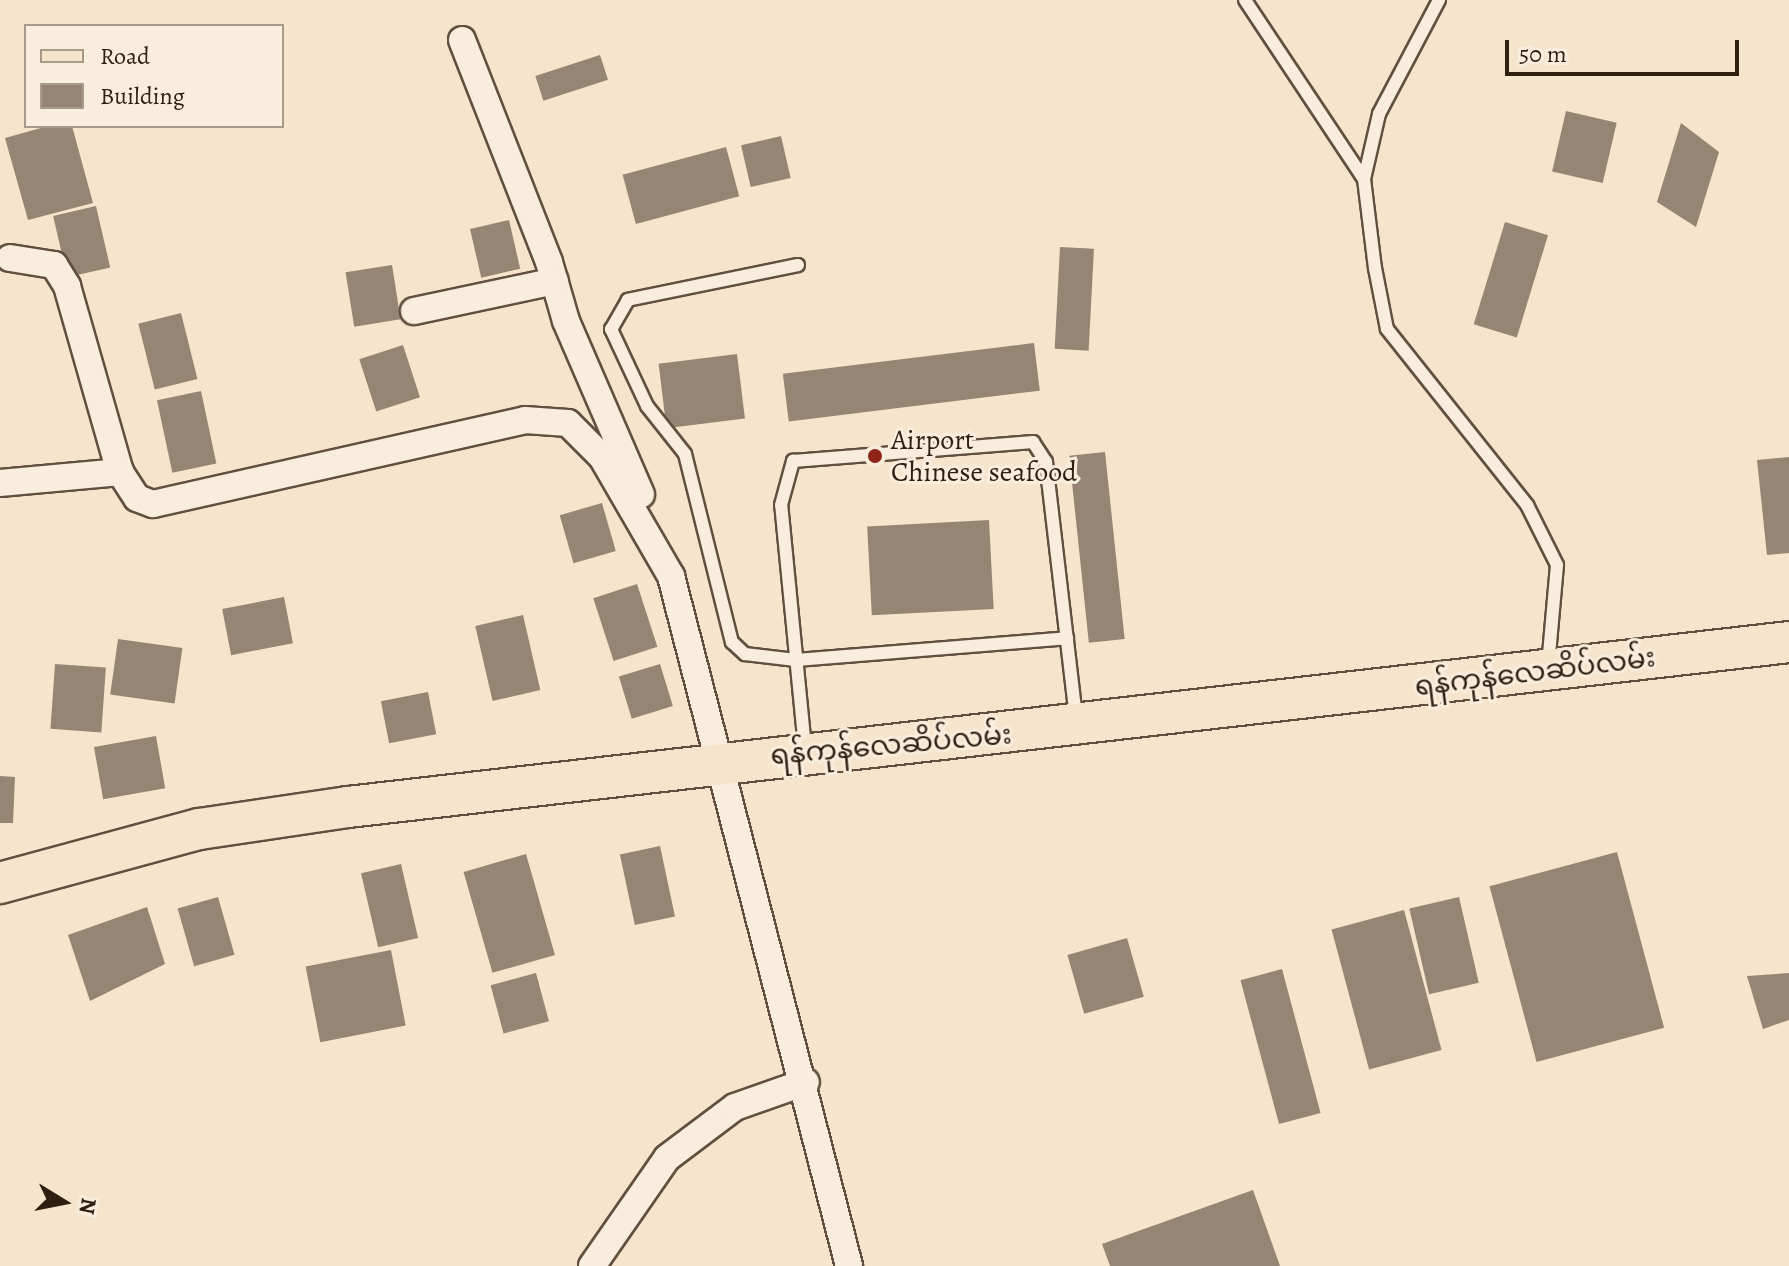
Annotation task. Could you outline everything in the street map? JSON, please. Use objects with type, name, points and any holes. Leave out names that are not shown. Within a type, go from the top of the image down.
[{"type":"main road","name":"ရန်ကုန်လေဆိပ်လမ်း","points":[[0,883],[199,829],[721,760],[1077,726],[1789,642]]},
{"type":"street","points":[[462,40],[555,281],[566,321],[648,510],[649,532]]},
{"type":"street","points":[[10,258],[54,265],[67,286],[120,472],[137,498],[153,504],[525,420],[568,423],[602,457],[649,532],[671,576],[806,1082],[849,1266]]},
{"type":"street","points":[[414,311],[555,281]]},
{"type":"street","points":[[0,483],[120,472]]},
{"type":"street","points":[[592,1266],[667,1158],[735,1107],[806,1082]]},
{"type":"lane","points":[[1245,0],[1364,179]]},
{"type":"lane","points":[[1439,0],[1379,114],[1364,179],[1387,329],[1527,505],[1557,565],[1548,670]]},
{"type":"lane","points":[[798,265],[628,300],[611,329],[647,406],[685,454],[732,642],[745,654],[796,660],[1067,638]]},
{"type":"lane","points":[[805,753],[781,505],[793,461],[1033,442],[1046,462],[1077,726]]},
{"type":"building","points":[[600,55],[608,80],[543,101],[535,76]]},
{"type":"building","points":[[1566,111],[1617,123],[1603,183],[1552,171]]},
{"type":"building","points":[[1681,123],[1719,152],[1696,227],[1657,202]]},
{"type":"building","points":[[41,128],[73,128],[93,203],[28,220],[5,138]]},
{"type":"building","points":[[781,136],[791,178],[751,187],[741,145]]},
{"type":"building","points":[[726,147],[739,196],[636,224],[623,175]]},
{"type":"building","points":[[96,206],[110,267],[67,277],[53,216]]},
{"type":"building","points":[[509,220],[520,269],[481,278],[470,229]]},
{"type":"building","points":[[1505,222],[1548,235],[1517,337],[1474,324]]},
{"type":"building","points":[[1060,247],[1094,249],[1089,351],[1055,349]]},
{"type":"building","points":[[392,265],[401,319],[354,327],[346,272]]},
{"type":"building","points":[[181,313],[197,379],[155,390],[138,324]]},
{"type":"building","points":[[1034,343],[1040,391],[789,421],[783,374]]},
{"type":"building","points":[[403,345],[420,397],[376,412],[359,359]]},
{"type":"building","points":[[737,354],[745,419],[667,428],[659,364]]},
{"type":"building","points":[[201,391],[216,463],[172,473],[157,400]]},
{"type":"building","points":[[1105,452],[1125,639],[1089,643],[1069,456]]},
{"type":"building","points":[[1789,457],[1789,553],[1767,555],[1757,460]]},
{"type":"building","points":[[602,503],[616,551],[573,563],[560,515]]},
{"type":"building","points":[[989,520],[994,609],[872,615],[867,526]]},
{"type":"building","points":[[637,584],[657,647],[614,661],[593,598]]},
{"type":"building","points":[[284,597],[293,643],[231,655],[222,609]]},
{"type":"building","points":[[523,615],[540,690],[493,701],[475,626]]},
{"type":"building","points":[[118,639],[182,648],[175,704],[110,694]]},
{"type":"building","points":[[55,664],[106,668],[101,732],[50,729]]},
{"type":"building","points":[[660,664],[673,706],[632,719],[619,677]]},
{"type":"building","points":[[428,692],[436,734],[389,743],[381,701]]},
{"type":"building","points":[[156,736],[165,788],[103,799],[94,747]]},
{"type":"building","points":[[0,776],[15,777],[13,823],[0,823]]},
{"type":"building","points":[[660,846],[675,916],[635,925],[620,855]]},
{"type":"building","points":[[1617,852],[1664,1028],[1537,1062],[1489,886]]},
{"type":"building","points":[[526,854],[555,955],[492,973],[464,872]]},
{"type":"building","points":[[401,864],[418,938],[378,947],[361,873]]},
{"type":"building","points":[[218,897],[235,955],[194,966],[178,909]]},
{"type":"building","points":[[1459,897],[1479,983],[1429,994],[1409,908]]},
{"type":"building","points":[[147,907],[165,964],[90,1001],[68,935]]},
{"type":"building","points":[[1404,910],[1442,1050],[1369,1069],[1332,929]]},
{"type":"building","points":[[1127,938],[1144,997],[1084,1014],[1067,955]]},
{"type":"building","points":[[391,950],[406,1026],[320,1042],[306,967]]},
{"type":"building","points":[[1282,969],[1321,1113],[1279,1124],[1240,980]]},
{"type":"building","points":[[536,973],[549,1021],[504,1033],[491,985]]},
{"type":"building","points":[[1789,973],[1789,1020],[1763,1029],[1747,976]]},
{"type":"building","points":[[1253,1190],[1280,1266],[1110,1266],[1102,1244]]},
{"type":"place","name":"Airport Chinese seafood","points":[[875,456]]}]
